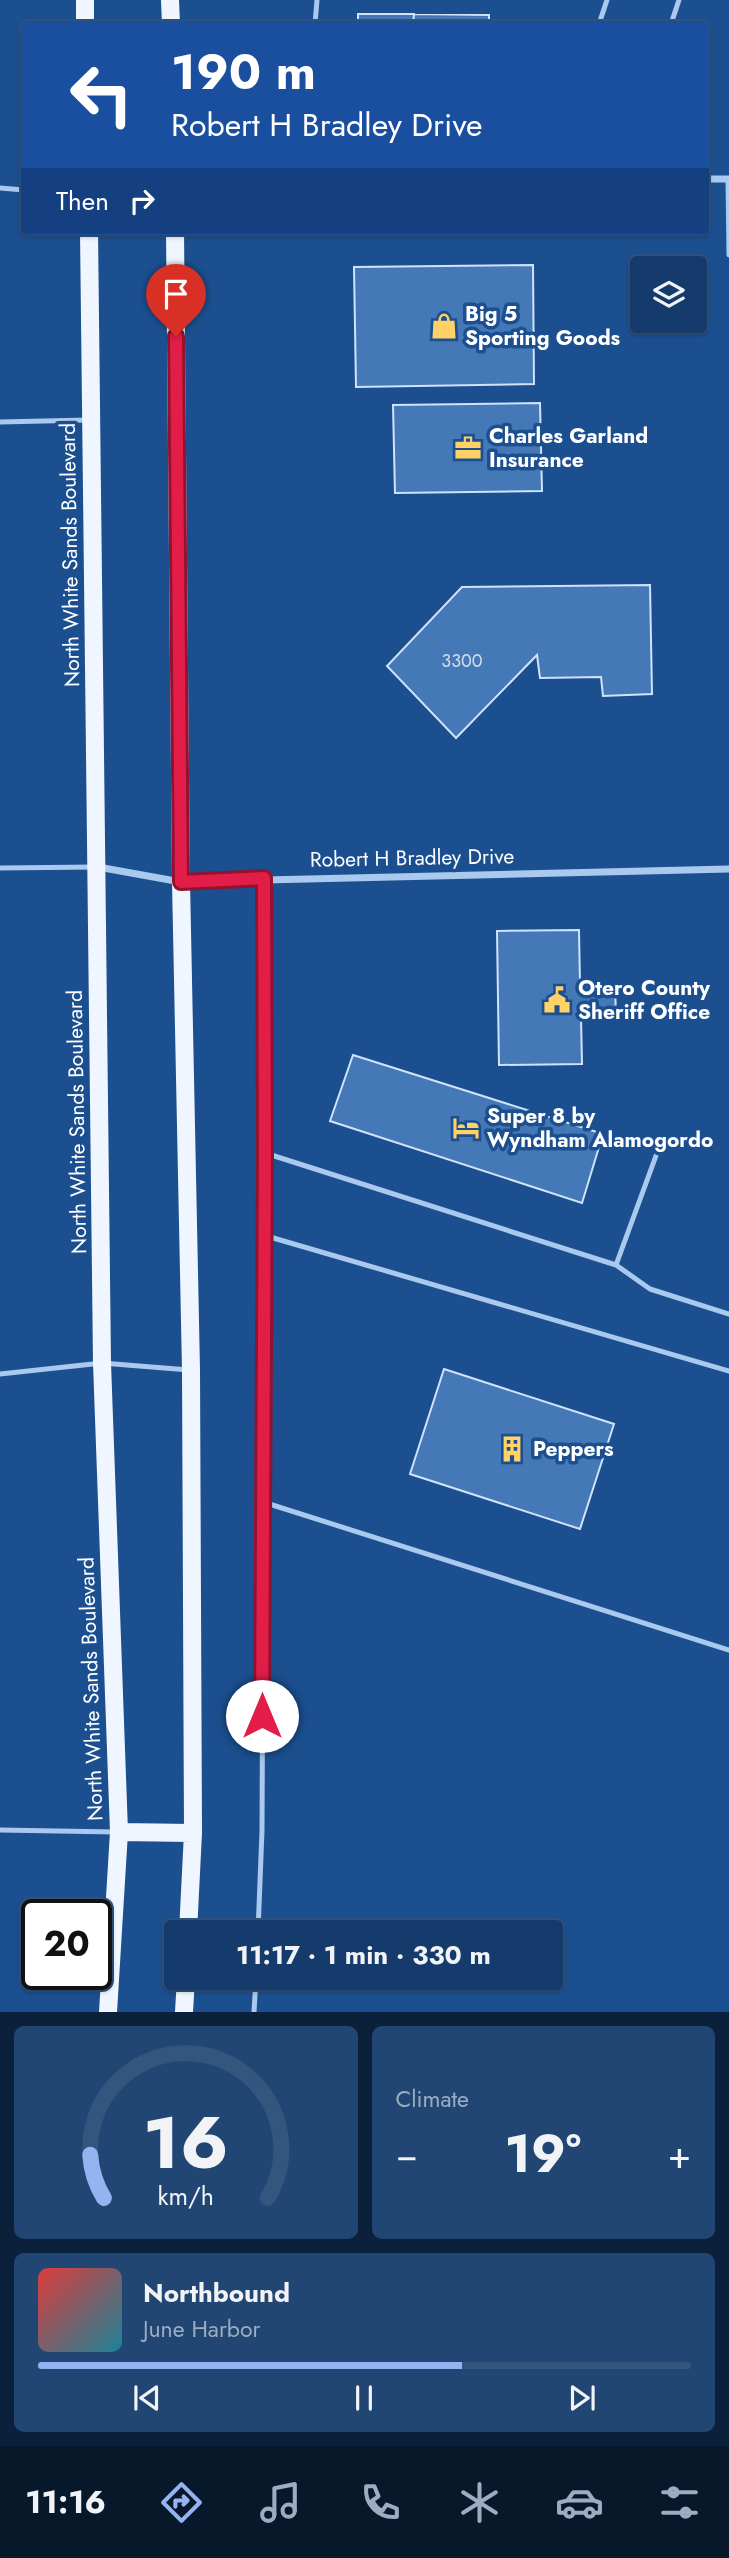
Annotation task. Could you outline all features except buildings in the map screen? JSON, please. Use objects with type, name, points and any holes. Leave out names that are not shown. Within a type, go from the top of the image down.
[{"type":"main road","points":[[85,0],[85,21]]},
{"type":"main road","points":[[170,0],[171,21]]},
{"type":"main road","name":"North White Sands Boulevard","points":[[89,235],[102,1363],[119,1832],[108,2012]]},
{"type":"main road","points":[[175,235],[181,882],[191,1370],[193,1833],[189,1920]]},
{"type":"main road","points":[[119,1832],[193,1833]]},
{"type":"main road","points":[[184,2012],[185,1990]]},
{"type":"street","points":[[709,179],[729,179]]},
{"type":"street","name":"Robert H Bradley Drive","points":[[97,867],[181,882],[729,869]]},
{"type":"lane","points":[[315,21],[317,0]]},
{"type":"lane","points":[[600,21],[607,0]]},
{"type":"lane","points":[[672,21],[679,0]]},
{"type":"lane","points":[[729,179],[729,255]]},
{"type":"lane","points":[[0,188],[21,190]]},
{"type":"lane","points":[[0,422],[91,420]]},
{"type":"lane","points":[[0,868],[97,867]]},
{"type":"lane","points":[[258,1920],[262,1831],[264,878]]},
{"type":"lane","points":[[265,1153],[615,1265],[650,1289],[729,1314]]},
{"type":"lane","points":[[615,1265],[657,1153]]},
{"type":"lane","points":[[263,1235],[729,1371]]},
{"type":"lane","points":[[0,1374],[102,1363],[191,1370]]},
{"type":"lane","points":[[263,1503],[729,1650]]},
{"type":"lane","points":[[0,1830],[119,1832]]},
{"type":"lane","points":[[254,2012],[255,1990]]},
{"type":"place","name":"Big 5 Sporting Goods","points":[[444,326]]},
{"type":"place","name":"Charles Garland Insurance","points":[[468,448]]},
{"type":"place","name":"Otero County Sheriff Office","points":[[557,1000]]},
{"type":"place","name":"Super 8 by Wyndham Alamogordo","points":[[466,1128]]},
{"type":"place","name":"Peppers","points":[[512,1449]]},
{"type":"route","points":[[176,336],[181,882],[264,878],[262,1716]]}]
